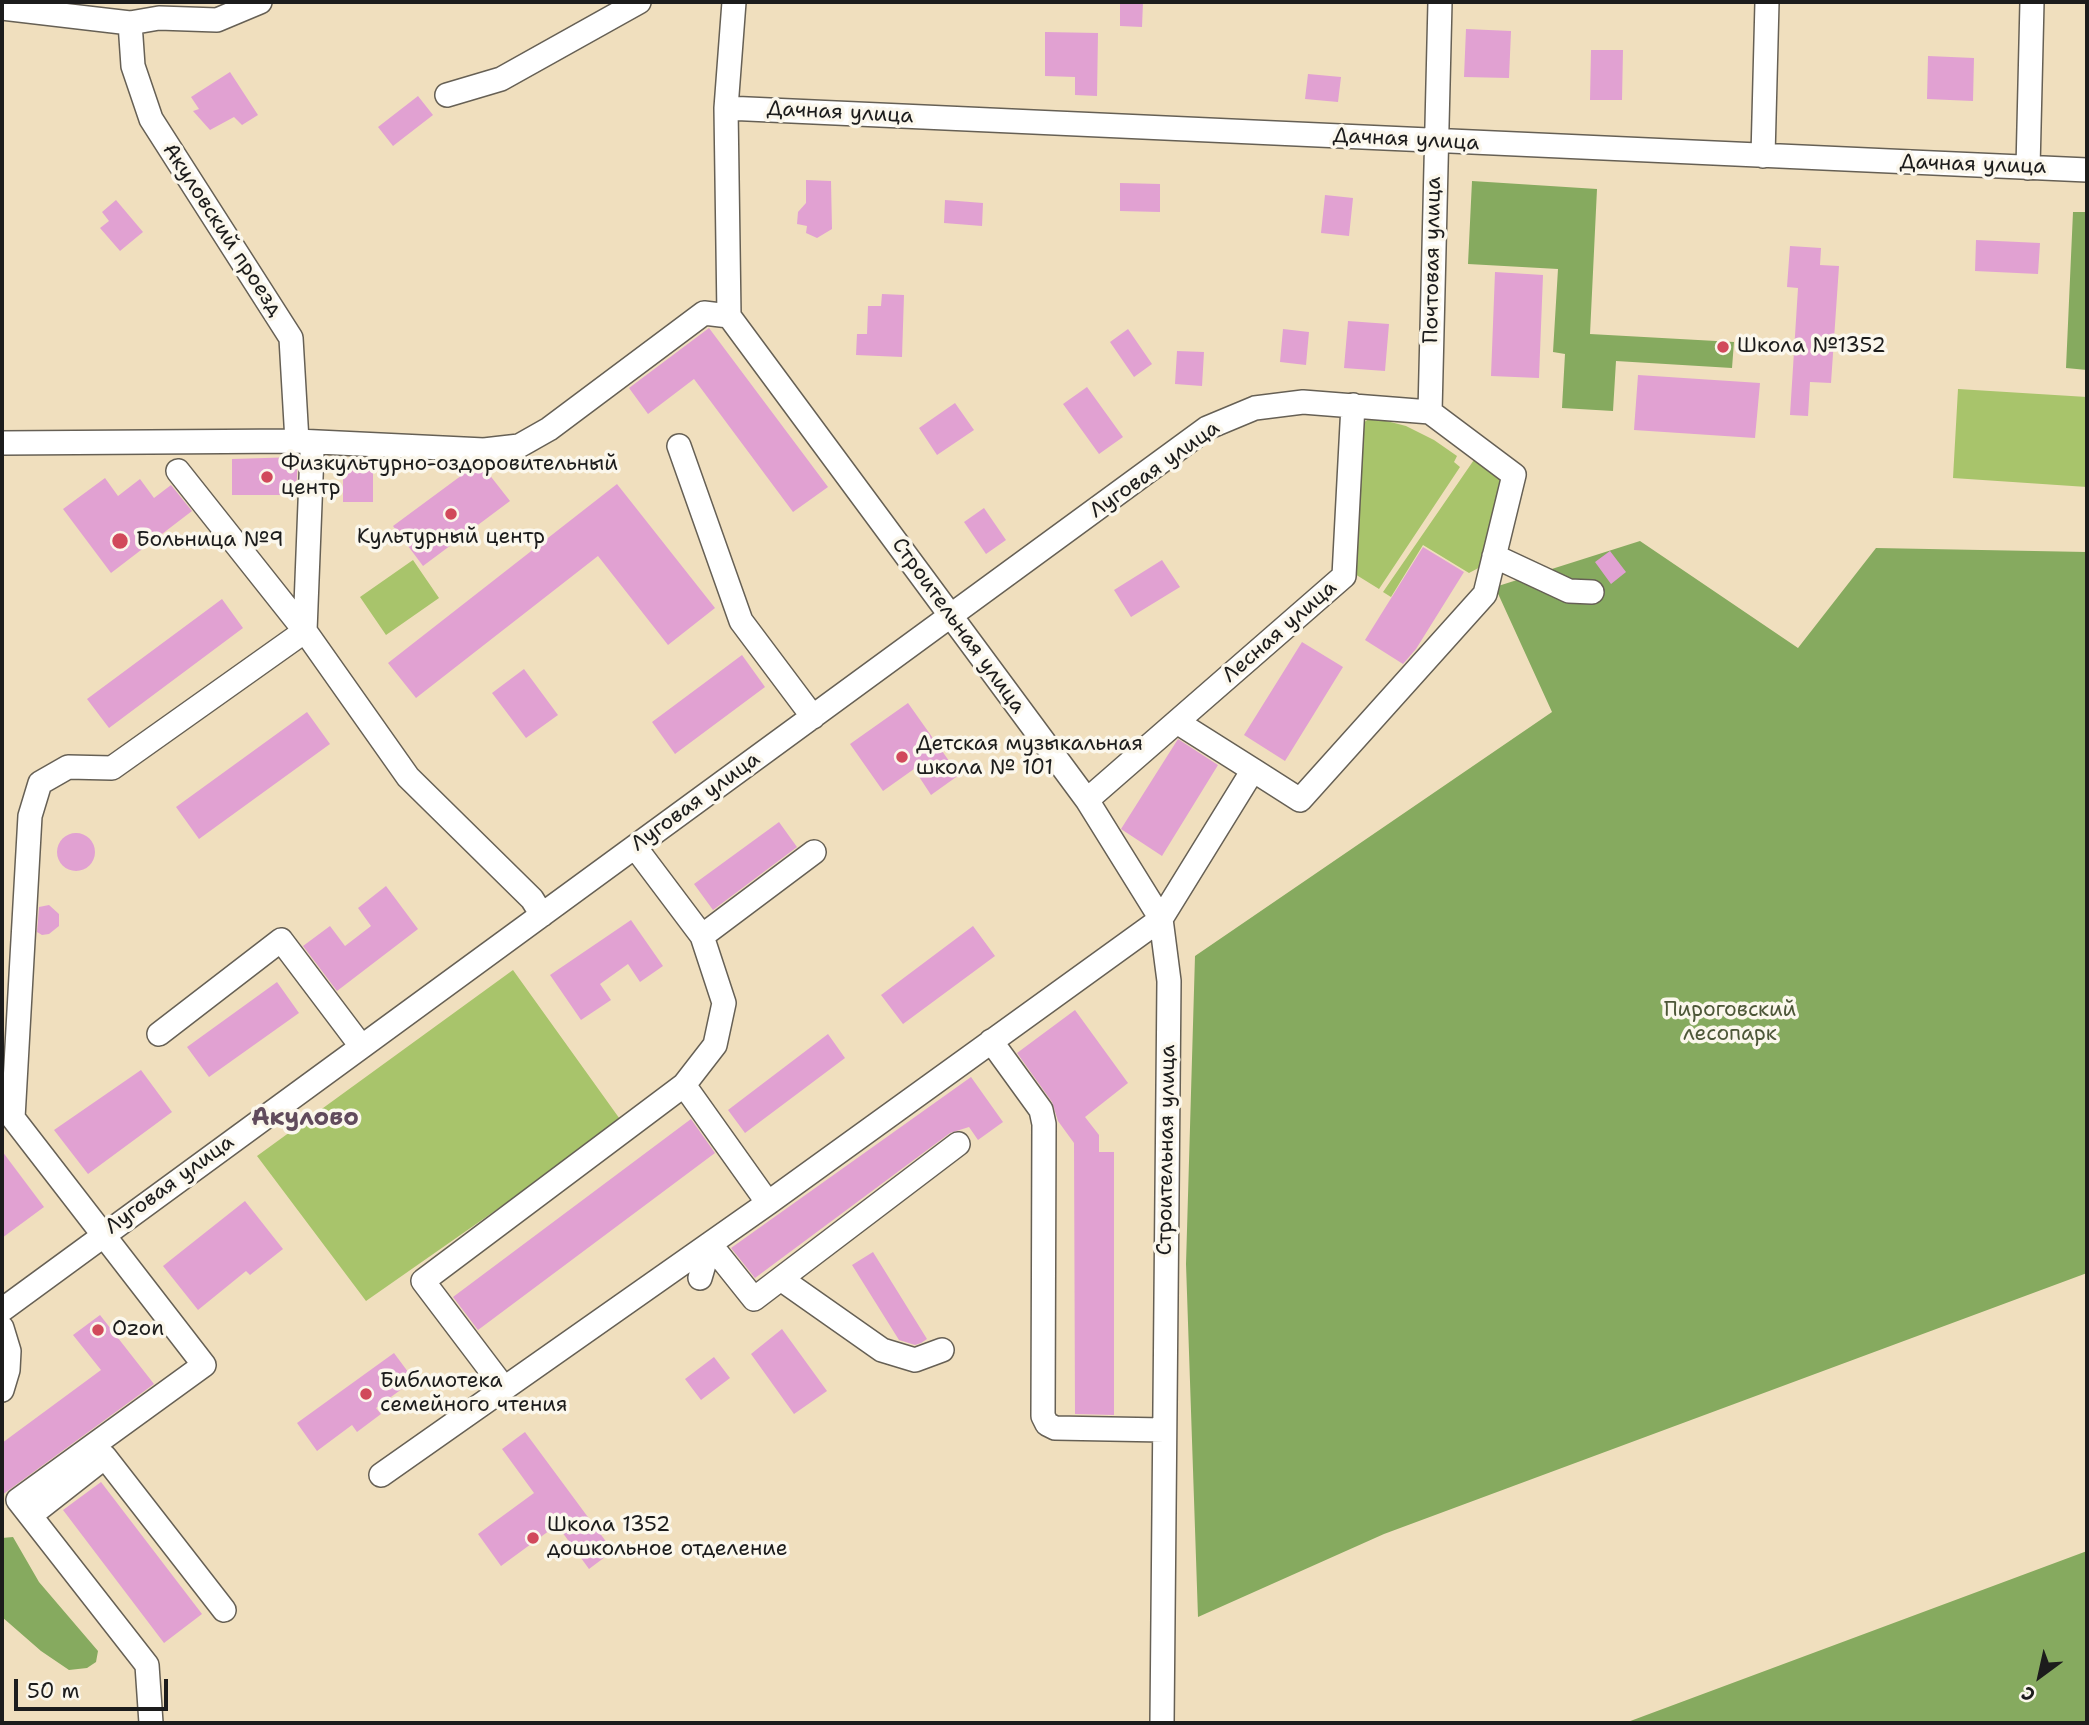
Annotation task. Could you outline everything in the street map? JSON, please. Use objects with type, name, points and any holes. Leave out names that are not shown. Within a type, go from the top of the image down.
[{"type":"street","points":[[2,8],[130,23],[159,10],[217,20],[260,2]]},
{"type":"street","points":[[447,95],[501,79],[639,2]]},
{"type":"street","points":[[2,443],[484,450],[519,446],[549,429],[704,313],[729,316],[726,108],[734,2]]},
{"type":"street","name":"Почтовая улица","points":[[1430,412],[1440,2]]},
{"type":"street","points":[[1763,156],[1767,2]]},
{"type":"street","points":[[2028,167],[2032,2]]},
{"type":"street","name":"Акуловский проезд","points":[[130,23],[133,66],[151,119],[291,338],[305,447],[305,631]]},
{"type":"street","name":"Дачная улица","points":[[726,108],[2087,170]]},
{"type":"street","name":"Строительная улица","points":[[729,316],[1087,800],[1161,919],[1169,981],[1162,1723]]},
{"type":"street","name":"Луговая улица","points":[[2,1310],[103,1233],[1208,428],[1255,408],[1303,402],[1430,412]]},
{"type":"street","name":"Лесная улица","points":[[1087,800],[1344,576],[1353,405]]},
{"type":"street","points":[[1177,722],[1300,800],[1485,594],[1514,475],[1430,412]]},
{"type":"street","points":[[679,446],[741,621],[813,717]]},
{"type":"street","points":[[178,471],[305,631],[408,776],[532,899],[542,915]]},
{"type":"street","points":[[1494,556],[1569,591],[1592,592]]},
{"type":"street","points":[[151,1723],[148,1665],[18,1500],[204,1365],[13,1118],[30,816],[40,783],[68,768],[113,768],[305,631]]},
{"type":"street","points":[[381,1475],[768,1203],[1161,919],[1253,771]]},
{"type":"street","points":[[505,1388],[423,1282],[684,1085],[715,1045],[724,1003],[702,936],[635,847]]},
{"type":"street","points":[[702,936],[814,852]]},
{"type":"street","points":[[159,1034],[281,940],[361,1046]]},
{"type":"street","points":[[991,1041],[1041,1110],[1044,1124],[1042,1416],[1046,1424],[1055,1429],[1164,1430]]},
{"type":"street","points":[[684,1085],[768,1203]]},
{"type":"street","points":[[710,1244],[754,1299],[958,1144]]},
{"type":"street","points":[[700,1278],[710,1244]]},
{"type":"street","points":[[781,1279],[882,1350],[915,1360],[942,1350]]},
{"type":"street","points":[[2,1328],[9,1350],[8,1370],[2,1390]]},
{"type":"street","points":[[31,1516],[105,1457],[224,1610]]},
{"type":"green space","points":[[1472,181],[1597,189],[1590,334],[1734,342],[1732,368],[1616,361],[1613,411],[1562,408],[1565,354],[1553,352],[1558,269],[1468,264]]},
{"type":"green space","points":[[2073,212],[2087,212],[2087,370],[2066,368]]},
{"type":"green space","points":[[1958,389],[2087,397],[2087,487],[1953,478]]},
{"type":"green space","points":[[1371,417],[1406,426],[1434,440],[1457,456],[1454,462],[1460,467],[1379,589],[1350,571],[1362,467],[1358,442],[1362,424]]},
{"type":"green space","points":[[1478,454],[1510,478],[1486,564],[1469,573],[1423,545],[1391,597],[1383,592]]},
{"type":"green space","name":"Пироговский лесопарк","points":[[1640,541],[1798,648],[1876,548],[2087,552],[2087,1273],[1384,1534],[1198,1617],[1186,1264],[1195,956],[1552,712],[1495,587]]},
{"type":"green space","points":[[413,560],[439,598],[386,635],[360,597]]},
{"type":"green space","points":[[513,970],[622,1122],[366,1301],[257,1156]]},
{"type":"green space","points":[[13,1537],[39,1582],[98,1651],[96,1662],[87,1668],[69,1670],[41,1651],[2,1617],[2,1538]]},
{"type":"green space","points":[[2087,1551],[2087,1723],[1625,1723]]},
{"type":"building","points":[[1120,2],[1143,2],[1142,27],[1120,26]]},
{"type":"building","points":[[1466,29],[1511,31],[1509,78],[1464,77]]},
{"type":"building","points":[[1045,32],[1098,33],[1097,96],[1075,95],[1075,77],[1045,76]]},
{"type":"building","points":[[1591,50],[1623,50],[1622,100],[1590,100]]},
{"type":"building","points":[[1928,56],[1974,58],[1973,101],[1927,99]]},
{"type":"building","points":[[230,72],[258,115],[242,125],[234,117],[210,130],[193,111],[199,109],[191,97]]},
{"type":"building","points":[[1308,74],[1341,77],[1338,102],[1305,99]]},
{"type":"building","points":[[418,96],[433,115],[393,146],[378,127]]},
{"type":"building","points":[[806,180],[831,181],[832,229],[817,238],[806,233],[807,226],[797,224],[798,212],[806,203]]},
{"type":"building","points":[[1120,183],[1160,184],[1160,212],[1120,211]]},
{"type":"building","points":[[1325,195],[1353,198],[1349,236],[1321,233]]},
{"type":"building","points":[[116,200],[143,232],[120,251],[100,228],[109,221],[102,212]]},
{"type":"building","points":[[945,200],[983,203],[982,226],[944,223]]},
{"type":"building","points":[[1976,240],[2040,243],[2038,274],[1975,271]]},
{"type":"building","points":[[1790,246],[1821,248],[1820,265],[1839,266],[1831,383],[1810,382],[1808,416],[1790,415],[1798,288],[1787,287]]},
{"type":"building","points":[[1495,272],[1543,275],[1539,378],[1491,376]]},
{"type":"building","points":[[882,294],[904,295],[902,357],[856,355],[857,334],[867,334],[868,306],[881,306]]},
{"type":"building","points":[[1348,321],[1389,324],[1385,371],[1344,368]]},
{"type":"building","points":[[709,328],[828,487],[793,512],[694,379],[648,414],[629,388]]},
{"type":"building","points":[[1128,329],[1152,364],[1134,377],[1110,342]]},
{"type":"building","points":[[1283,329],[1309,332],[1306,365],[1280,362]]},
{"type":"building","points":[[1177,351],[1204,352],[1202,386],[1175,384]]},
{"type":"building","points":[[1638,375],[1760,383],[1755,438],[1634,430]]},
{"type":"building","points":[[1087,387],[1123,437],[1099,454],[1063,404]]},
{"type":"building","points":[[955,403],[974,430],[937,455],[919,428]]},
{"type":"building","name":"Физкультурно-оздоровительный центр","points":[[298,457],[296,495],[232,495],[232,459]]},
{"type":"building","name":"Культурный центр","points":[[477,464],[481,464],[510,501],[423,566],[393,526]]},
{"type":"building","points":[[343,465],[373,465],[373,502],[343,502]]},
{"type":"building","name":"Больница №9","points":[[105,478],[118,496],[140,479],[154,498],[171,485],[192,511],[111,573],[63,509]]},
{"type":"building","points":[[617,484],[715,608],[668,645],[598,556],[416,698],[388,663]]},
{"type":"building","points":[[984,508],[1006,540],[986,554],[964,522]]},
{"type":"building","points":[[1423,547],[1464,572],[1416,649],[1403,664],[1365,640]]},
{"type":"building","points":[[1610,551],[1626,572],[1611,584],[1595,562]]},
{"type":"building","points":[[1162,560],[1180,587],[1131,617],[1114,590]]},
{"type":"building","points":[[222,599],[243,628],[109,728],[87,699]]},
{"type":"building","points":[[1302,642],[1343,667],[1285,761],[1244,735]]},
{"type":"building","points":[[742,655],[765,687],[675,754],[652,722]]},
{"type":"building","points":[[524,669],[558,715],[526,738],[492,693]]},
{"type":"building","name":"Детская музыкальная школа № 101","points":[[908,703],[959,775],[931,795],[914,769],[883,791],[850,744]]},
{"type":"building","points":[[307,712],[330,744],[199,839],[176,807]]},
{"type":"building","points":[[1178,739],[1218,765],[1162,856],[1121,829]]},
{"type":"building","points":[[779,822],[797,847],[713,910],[694,884]]},
{"type":"building","points":[[76,833],[90,838],[95,852],[90,866],[76,871],[62,866],[57,852],[62,838]]},
{"type":"building","points":[[386,886],[418,929],[337,991],[303,946],[330,926],[345,946],[371,926],[358,908]]},
{"type":"building","points":[[49,905],[59,914],[59,926],[49,934],[42,935],[37,932],[39,907]]},
{"type":"building","points":[[631,920],[663,966],[640,982],[628,964],[600,984],[611,1000],[581,1020],[550,975]]},
{"type":"building","points":[[973,926],[995,956],[903,1024],[881,995]]},
{"type":"building","points":[[277,982],[299,1013],[209,1077],[187,1047]]},
{"type":"building","points":[[1075,1010],[1128,1083],[1085,1117],[1099,1135],[1099,1152],[1114,1152],[1114,1415],[1075,1414],[1074,1143],[1058,1121],[1052,1102],[1017,1053]]},
{"type":"building","points":[[828,1034],[845,1058],[745,1133],[728,1110]]},
{"type":"building","points":[[141,1070],[172,1112],[88,1174],[54,1130]]},
{"type":"building","points":[[971,1077],[1003,1122],[978,1140],[969,1127],[950,1133],[755,1278],[731,1248]]},
{"type":"building","points":[[691,1119],[715,1153],[478,1330],[453,1297]]},
{"type":"building","points":[[2,1151],[44,1207],[2,1238]]},
{"type":"building","points":[[245,1201],[283,1249],[250,1275],[246,1271],[198,1310],[163,1266]]},
{"type":"building","points":[[873,1252],[927,1339],[921,1343],[915,1345],[899,1340],[852,1265]]},
{"type":"building","points":[[100,1315],[154,1384],[2,1495],[2,1443],[101,1370],[73,1335]]},
{"type":"building","points":[[782,1329],[827,1391],[794,1414],[751,1354]]},
{"type":"building","name":"Библиотека семейного чтения","points":[[394,1353],[414,1380],[376,1408],[381,1414],[357,1432],[352,1425],[317,1451],[297,1423]]},
{"type":"building","points":[[714,1357],[730,1378],[701,1400],[685,1379]]},
{"type":"building","points":[[525,1432],[613,1551],[589,1569],[557,1525],[501,1566],[478,1534],[534,1493],[502,1449]]},
{"type":"building","points":[[101,1482],[202,1614],[164,1643],[63,1510]]},
{"type":"place","name":"Школа №1352","points":[[1723,347]]},
{"type":"place","name":"Физкультурно-оздоровительный центр","points":[[267,477]]},
{"type":"place","name":"Культурный центр","points":[[451,514]]},
{"type":"place","name":"Больница №9","points":[[120,541]]},
{"type":"place","name":"Детская музыкальная школа № 101","points":[[902,757]]},
{"type":"place","name":"Ozon","points":[[98,1330]]},
{"type":"place","name":"Библиотека семейного чтения","points":[[366,1394]]},
{"type":"place","name":"Школа 1352 дошкольное отделение","points":[[533,1538]]},
{"type":"district","name":"Акулово","points":[[305,1119]]}]
